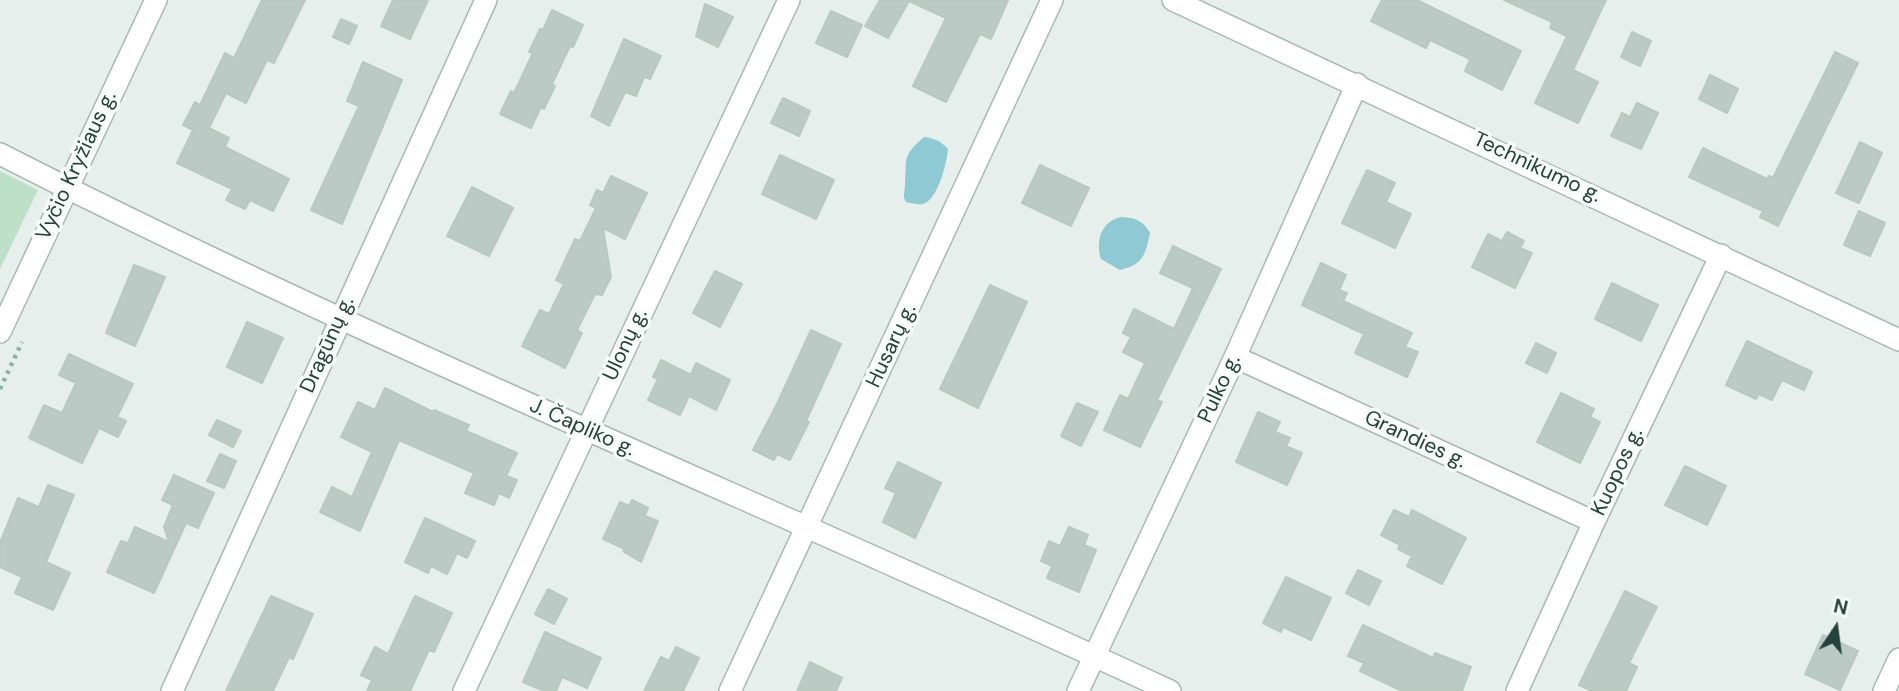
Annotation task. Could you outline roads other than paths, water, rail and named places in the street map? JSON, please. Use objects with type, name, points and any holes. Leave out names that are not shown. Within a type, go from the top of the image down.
[{"type":"street","name":"Vyčio Kryžiaus g.","points":[[0,332],[156,0]]},
{"type":"street","name":"Dragūnų g.","points":[[172,691],[485,0]]},
{"type":"street","name":"Ulonų g.","points":[[464,691],[789,0]]},
{"type":"street","name":"Husarų g.","points":[[730,691],[1052,0]]},
{"type":"street","name":"Technikumo g.","points":[[1173,0],[1721,255],[1897,333]]},
{"type":"street","name":"Pulko g.","points":[[1078,691],[1235,357],[1357,84]]},
{"type":"street","name":"J. Čapliko g.","points":[[0,154],[176,243],[340,320],[1170,691]]},
{"type":"street","name":"Kuopos g.","points":[[1517,691],[1721,255]]},
{"type":"street","name":"Grandies g.","points":[[1235,357],[1594,522]]},
{"type":"street","points":[[1884,691],[1899,659]]},
{"type":"water","points":[[924,137],[937,140],[948,149],[944,171],[928,201],[923,204],[906,202],[904,196],[908,154]]},
{"type":"water","points":[[1121,217],[1138,220],[1150,233],[1142,258],[1134,265],[1120,270],[1101,259],[1099,245],[1105,227]]}]
